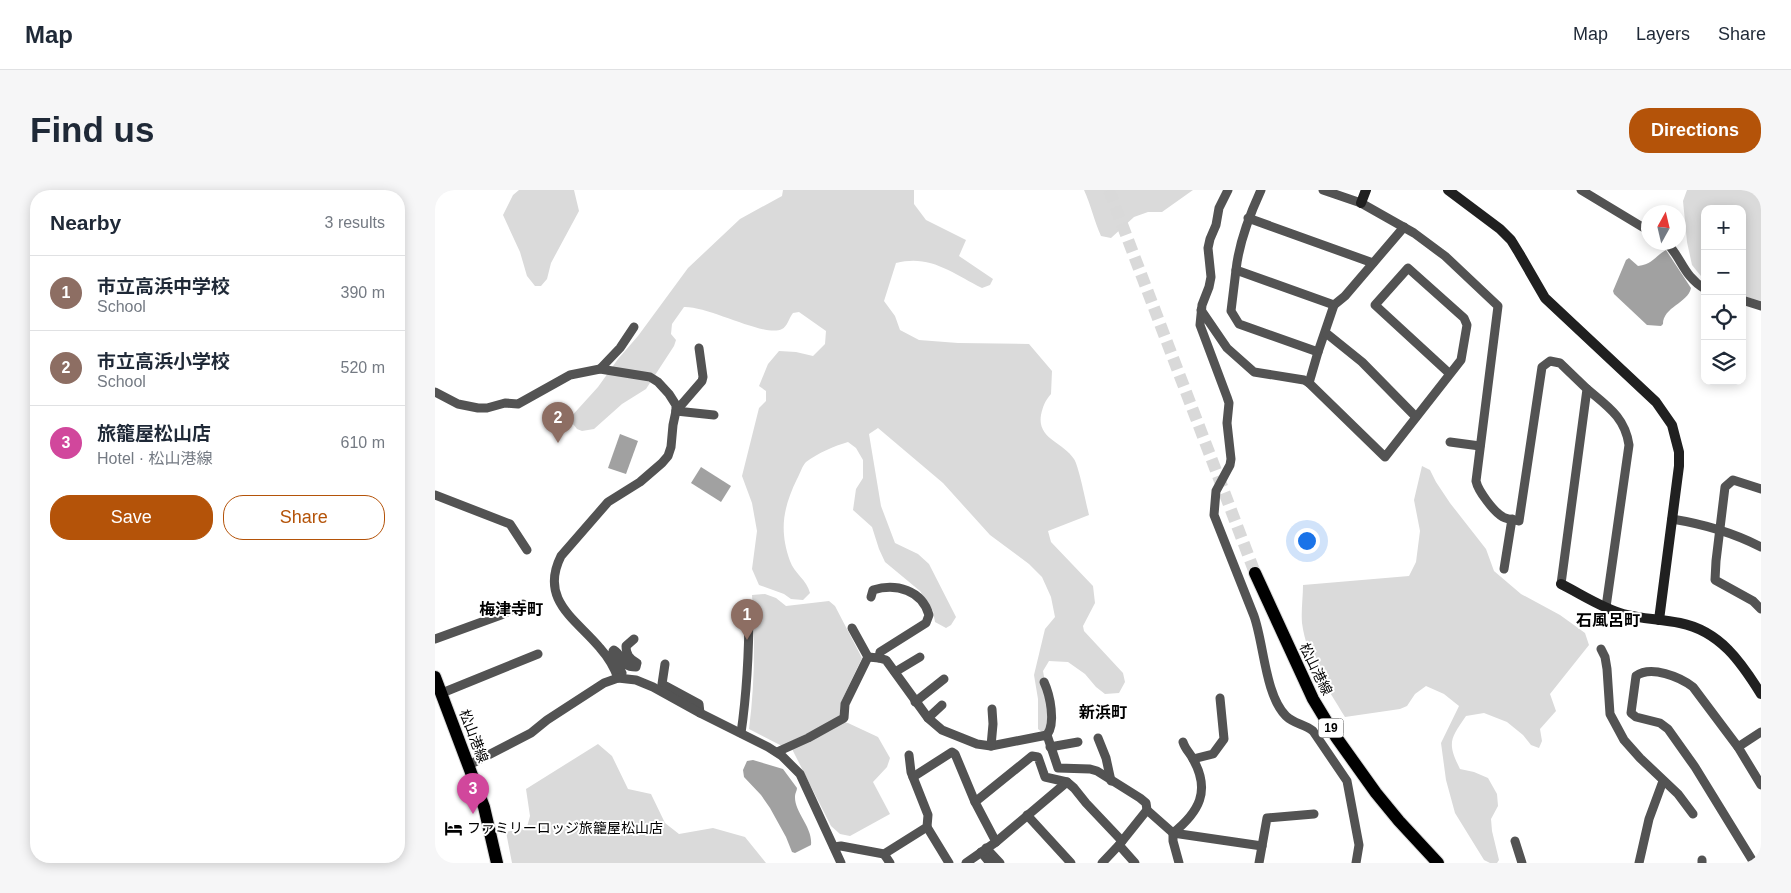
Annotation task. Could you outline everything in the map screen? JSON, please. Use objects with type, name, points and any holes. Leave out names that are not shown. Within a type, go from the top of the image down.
[{"type":"main road","name":"松山港線","points":[[1255,573],[1313,699],[1336,737],[1376,793],[1438,863]]},
{"type":"main road","name":"松山港線","points":[[435,677],[489,822],[497,863]]},
{"type":"street","points":[[1228,190],[1219,208],[1208,248],[1211,278],[1201,310],[1200,325],[1229,403],[1227,423],[1231,460],[1218,485],[1214,515],[1255,616],[1269,683],[1278,704],[1290,720],[1309,727],[1313,731],[1347,780],[1359,846],[1356,863]]},
{"type":"street","points":[[1261,190],[1248,218],[1237,258],[1231,311],[1239,324],[1317,352]]},
{"type":"street","points":[[1323,190],[1361,203],[1404,227],[1445,256],[1498,306],[1476,481],[1477,487],[1498,513],[1505,518],[1519,520],[1542,367],[1550,361],[1560,363],[1618,416],[1626,430],[1629,445],[1606,607]]},
{"type":"street","points":[[1361,203],[1367,190]]},
{"type":"street","points":[[1448,190],[1506,235],[1519,253],[1545,298],[1656,402],[1665,413],[1677,438],[1679,466],[1659,620]]},
{"type":"street","points":[[1581,190],[1641,226]]},
{"type":"street","points":[[1248,218],[1373,262]]},
{"type":"street","points":[[1309,383],[1317,352],[1334,305],[1345,296],[1404,227]]},
{"type":"street","points":[[1673,250],[1687,274],[1701,286]]},
{"type":"street","points":[[1201,310],[1227,348],[1254,372],[1304,380],[1309,383],[1385,457],[1461,360],[1467,325],[1464,318],[1408,268],[1375,305],[1450,374]]},
{"type":"street","points":[[1236,270],[1334,305]]},
{"type":"street","points":[[1746,301],[1761,306]]},
{"type":"street","points":[[600,369],[620,348],[634,327]]},
{"type":"street","points":[[1325,333],[1362,362],[1416,417]]},
{"type":"street","points":[[676,411],[702,381],[699,348]]},
{"type":"street","points":[[435,392],[458,404],[478,408],[487,408],[505,403],[518,404],[569,375],[600,369],[650,377],[658,382],[669,394],[676,405],[676,411],[668,456],[640,482],[608,502],[561,556],[557,565],[555,581],[560,603],[567,614],[607,656],[618,678]]},
{"type":"street","points":[[1587,389],[1561,584],[1623,614],[1695,627],[1721,642],[1741,663],[1761,694]]},
{"type":"street","points":[[676,411],[714,414]]},
{"type":"street","points":[[1450,442],[1480,446]]},
{"type":"street","points":[[1761,489],[1733,480],[1725,487],[1715,580],[1753,601],[1761,609]]},
{"type":"street","points":[[435,495],[510,524],[527,550]]},
{"type":"street","points":[[1504,569],[1511,519]]},
{"type":"street","points":[[1671,519],[1704,524],[1744,538],[1761,547]]},
{"type":"street","points":[[871,598],[873,590],[879,588],[908,589],[922,602],[929,615],[926,623],[880,652],[879,658]]},
{"type":"street","points":[[435,639],[501,615],[523,604]]},
{"type":"street","points":[[741,734],[749,650],[749,608]]},
{"type":"street","points":[[851,628],[868,657]]},
{"type":"street","points":[[618,678],[622,673],[614,659],[613,651],[615,650],[619,653],[623,662],[629,666],[636,667],[637,663],[630,659],[626,651],[626,646],[634,638]]},
{"type":"street","points":[[1601,649],[1605,657],[1607,669],[1610,714],[1624,740],[1678,794],[1693,814]]},
{"type":"street","points":[[442,693],[538,654]]},
{"type":"street","points":[[895,672],[920,656]]},
{"type":"street","points":[[868,657],[886,660],[915,702],[928,718],[942,730],[977,744],[991,746],[1047,735],[1050,731],[1051,705],[1044,682]]},
{"type":"street","points":[[777,752],[808,738],[843,718],[845,704],[868,657]]},
{"type":"street","points":[[665,664],[663,684],[699,704],[700,713]]},
{"type":"street","points":[[1754,863],[1695,768],[1668,730],[1660,723],[1636,717],[1631,713],[1636,676],[1647,671],[1665,674],[1686,681],[1702,697],[1738,747],[1761,785]]},
{"type":"street","points":[[469,765],[531,734],[547,720],[604,682],[618,678],[636,680],[653,686],[700,713],[777,752],[800,774],[841,863]]},
{"type":"street","points":[[915,702],[944,679]]},
{"type":"street","points":[[1193,759],[1213,754],[1229,738],[1220,698]]},
{"type":"street","points":[[928,718],[942,705]]},
{"type":"street","points":[[991,746],[992,709]]},
{"type":"street","points":[[1738,747],[1761,732]]},
{"type":"street","points":[[1047,735],[1058,768],[1094,770],[1140,798],[1146,803],[1147,810],[1173,833],[1262,846]]},
{"type":"street","points":[[1098,738],[1106,758],[1111,781]]},
{"type":"street","points":[[1051,747],[1078,742]]},
{"type":"street","points":[[1179,863],[1173,841],[1173,833],[1191,816],[1201,800],[1201,782],[1193,759],[1183,742]]},
{"type":"street","points":[[913,777],[952,752],[955,754],[975,802],[996,842]]},
{"type":"street","points":[[909,756],[911,772],[928,815],[927,827],[949,863]]},
{"type":"street","points":[[975,802],[1032,756],[1038,757],[1045,777],[1067,782],[1121,843],[1135,863]]},
{"type":"street","points":[[1639,863],[1649,819],[1663,781]]},
{"type":"street","points":[[966,863],[996,842],[1067,782]]},
{"type":"street","points":[[1102,863],[1121,843],[1147,810]]},
{"type":"street","points":[[1259,863],[1267,818],[1314,814]]},
{"type":"street","points":[[1027,815],[1071,863]]},
{"type":"street","points":[[834,848],[841,846],[884,854],[927,827]]},
{"type":"street","points":[[1515,841],[1522,863]]},
{"type":"street","points":[[984,850],[990,863]]},
{"type":"street","points":[[984,850],[1000,863]]},
{"type":"street","points":[[884,854],[890,863]]},
{"type":"shaded area","points":[[519,190],[574,190],[579,211],[551,263],[547,279],[541,286],[535,286],[527,276],[520,252],[503,215],[513,195]]},
{"type":"shaded area","points":[[783,190],[914,190],[914,204],[926,220],[966,240],[959,256],[993,279],[990,285],[982,288],[941,266],[920,261],[896,263],[884,301],[895,316],[900,330],[919,340],[958,343],[1029,344],[1052,371],[1051,394],[1043,406],[1041,423],[1047,435],[1064,448],[1074,459],[1089,515],[1048,531],[1051,542],[1093,586],[1095,603],[1083,626],[1084,631],[1123,673],[1125,682],[1119,693],[1105,694],[1085,674],[1068,662],[1049,661],[1043,671],[1049,705],[1047,730],[1042,732],[1038,729],[1038,699],[1034,675],[1045,629],[1055,617],[1051,597],[1042,577],[1029,564],[990,535],[943,483],[878,428],[869,434],[881,506],[895,543],[918,554],[929,564],[956,617],[951,625],[946,628],[935,622],[933,611],[920,591],[885,562],[872,527],[853,510],[856,489],[863,478],[863,460],[856,448],[848,442],[826,450],[806,462],[788,500],[784,519],[784,539],[790,561],[810,593],[803,600],[791,599],[784,594],[759,585],[752,569],[757,531],[752,503],[742,476],[759,408],[766,401],[766,391],[759,386],[768,364],[779,351],[813,356],[825,344],[826,331],[799,312],[793,313],[784,328],[774,331],[750,326],[707,311],[684,307],[672,324],[671,334],[676,340],[674,346],[646,389],[622,404],[594,429],[582,431],[577,429],[569,419],[598,387],[688,268],[740,219],[782,196]]},
{"type":"shaded area","points":[[1084,190],[1193,190],[1162,212],[1148,212],[1134,217],[1111,238],[1101,236]]},
{"type":"shaded area","points":[[1687,190],[1761,190],[1761,301],[1746,297],[1746,205],[1701,205],[1701,276],[1692,265],[1687,242],[1686,205],[1683,205]]},
{"type":"shaded area","points":[[1666,250],[1691,288],[1685,298],[1667,313],[1661,326],[1647,325],[1613,291],[1626,260],[1629,258],[1638,266],[1650,262]]},
{"type":"shaded area","points":[[620,434],[638,441],[626,474],[608,468]]},
{"type":"shaded area","points":[[1422,466],[1430,470],[1450,503],[1486,549],[1494,571],[1521,594],[1560,615],[1585,633],[1589,645],[1550,694],[1556,711],[1540,729],[1542,741],[1539,748],[1531,745],[1523,735],[1507,722],[1484,713],[1466,716],[1456,730],[1452,747],[1460,769],[1488,778],[1497,794],[1498,806],[1491,819],[1499,860],[1497,863],[1490,863],[1484,860],[1455,813],[1446,780],[1441,743],[1459,706],[1444,694],[1426,686],[1415,694],[1407,706],[1400,709],[1345,717],[1313,661],[1302,623],[1303,585],[1409,576],[1416,562],[1420,531],[1414,500]]},
{"type":"shaded area","points":[[701,467],[731,486],[721,502],[691,483]]},
{"type":"shaded area","points":[[765,594],[776,598],[786,606],[829,601],[835,606],[862,658],[841,702],[840,717],[782,746],[749,729],[754,662],[752,595]]},
{"type":"shaded area","points":[[842,722],[878,737],[890,758],[887,767],[873,782],[890,814],[850,836],[840,834],[831,826],[792,749]]},
{"type":"shaded area","points":[[598,744],[612,756],[628,789],[651,794],[665,823],[679,834],[713,828],[745,837],[766,863],[512,863],[506,832],[527,827],[530,816],[526,789]]},
{"type":"shaded area","points":[[753,760],[783,769],[797,788],[795,802],[809,832],[811,845],[795,853],[792,852],[770,808],[744,777],[743,770],[747,761]]},
{"type":"tunnel","points":[[1109,190],[1255,573]]},
{"type":"place","name":"市立高浜小学校","points":[[558,443]]},
{"type":"place","name":"市立高浜中学校","points":[[747,640]]},
{"type":"place","name":"旅籠屋松山店","points":[[473,814]]},
{"type":"place","name":"ファミリーロッジ旅籠屋松山店","points":[[453,828]]},
{"type":"district","name":"梅津寺町","points":[[511,609]]},
{"type":"district","name":"石風呂町","points":[[1608,620]]},
{"type":"district","name":"新浜町","points":[[1103,712]]}]
